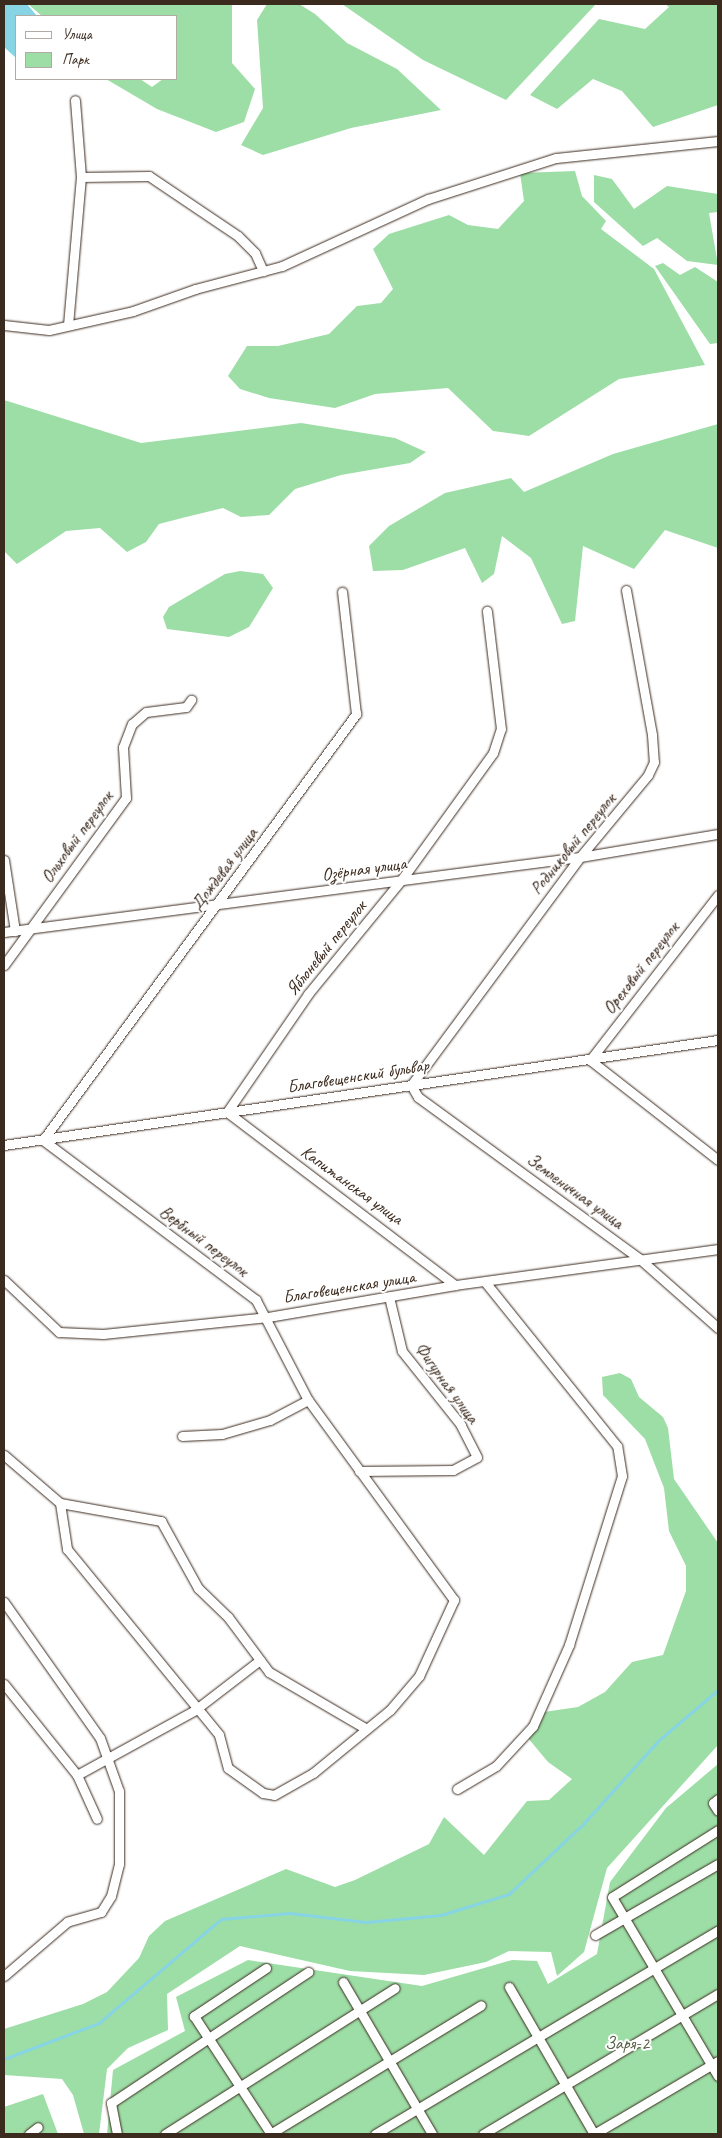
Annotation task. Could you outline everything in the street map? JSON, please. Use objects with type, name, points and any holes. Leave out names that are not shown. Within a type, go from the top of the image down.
[{"type":"street","points":[[68,326],[81,177],[75,100]]},
{"type":"street","points":[[4,325],[32,330],[68,326],[133,311],[263,271],[360,233],[428,199],[556,158],[718,141]]},
{"type":"street","points":[[81,177],[149,176],[238,236],[255,253],[263,271]]},
{"type":"street","name":"Родниковый переулок","points":[[411,1085],[580,857],[639,788],[654,762],[626,590]]},
{"type":"street","name":"Дождевая улица","points":[[43,1140],[356,714],[342,592]]},
{"type":"street","name":"Яблоневый переулок","points":[[228,1112],[308,994],[402,880],[498,742],[501,729],[487,611]]},
{"type":"street","name":"Ольховый переулок","points":[[4,965],[126,798],[123,746],[132,724],[146,712],[186,707],[192,700]]},
{"type":"street","name":"Озёрная улица","points":[[4,932],[216,907],[580,857],[718,834]]},
{"type":"street","points":[[4,860],[15,930]]},
{"type":"street","name":"Ореховый переулок","points":[[590,1060],[718,895]]},
{"type":"street","name":"Благовещенский бульвар","points":[[4,1145],[718,1040]]},
{"type":"street","points":[[590,1060],[718,1160]]},
{"type":"street","name":"Земленичная улица","points":[[411,1085],[418,1097],[640,1259],[718,1328]]},
{"type":"street","name":"Капитанская улица","points":[[228,1112],[455,1285]]},
{"type":"street","name":"Вербный переулок","points":[[43,1140],[256,1300],[268,1317],[290,1373],[454,1600],[418,1676],[390,1710],[365,1728]]},
{"type":"street","name":"Благовещенская улица","points":[[4,1280],[59,1332],[103,1334],[268,1317],[455,1285],[718,1249]]},
{"type":"street","points":[[457,1789],[496,1766],[534,1726],[569,1645],[622,1476],[622,1461],[617,1446],[486,1282]]},
{"type":"street","name":"Фигурная улица","points":[[359,1471],[453,1470],[477,1457],[461,1425],[402,1351],[389,1297]]},
{"type":"street","points":[[182,1436],[222,1434],[270,1420],[308,1400]]},
{"type":"street","points":[[4,1456],[60,1504],[161,1522],[198,1588],[228,1617],[260,1660],[285,1682],[365,1728],[313,1773],[274,1795],[263,1794],[228,1768],[219,1735],[195,1710],[67,1549],[60,1504]]},
{"type":"street","points":[[4,1602],[100,1738],[118,1791],[119,1864],[111,1896],[101,1912],[67,1922],[4,1976]]},
{"type":"street","points":[[77,1775],[195,1710],[260,1660]]},
{"type":"street","points":[[4,1684],[68,1768],[77,1775],[97,1819]]},
{"type":"street","points":[[718,1799],[713,1803],[718,1811]]},
{"type":"street","points":[[718,1830],[612,1897],[682,2015],[715,2063],[718,2076]]},
{"type":"street","points":[[595,1936],[626,1920],[718,1864]]},
{"type":"street","points":[[375,2134],[718,1930]]},
{"type":"street","points":[[266,1968],[194,2016],[270,2134],[386,2059],[480,2005]]},
{"type":"street","points":[[117,2134],[111,2103],[210,2039],[308,1972]]},
{"type":"street","points":[[343,1982],[358,2012],[432,2134]]},
{"type":"street","points":[[509,1987],[564,2086],[594,2134],[715,2063]]},
{"type":"street","points":[[164,2134],[241,2087],[394,1988]]},
{"type":"street","points":[[483,2134],[718,1994]]},
{"type":"street","points":[[29,2134],[38,2128]]},
{"type":"green space","points":[[28,4],[232,4],[232,63],[255,89],[244,122],[216,132],[157,109],[108,80],[142,80],[152,87],[162,80],[178,80],[178,15],[41,15]]},
{"type":"green space","points":[[267,4],[299,4],[315,14],[347,43],[397,69],[441,110],[351,128],[263,155],[241,145],[263,108],[257,20]]},
{"type":"green space","points":[[342,4],[596,4],[506,100],[423,60]]},
{"type":"green space","points":[[665,4],[718,4],[718,105],[653,127],[622,91],[593,79],[557,109],[530,95],[599,19],[645,29],[669,7]]},
{"type":"green space","points":[[575,171],[582,196],[606,221],[601,229],[654,269],[705,365],[619,379],[529,436],[493,431],[448,388],[375,394],[335,408],[269,398],[240,389],[228,376],[247,346],[278,346],[329,334],[357,306],[381,303],[393,289],[373,249],[389,234],[449,215],[468,225],[498,229],[524,201],[520,173]]},
{"type":"green space","points":[[594,175],[612,179],[634,209],[667,186],[718,194],[718,212],[709,213],[718,265],[687,261],[657,238],[643,246],[594,202]]},
{"type":"green space","points":[[663,263],[680,275],[695,267],[718,282],[718,343],[710,344],[655,266]]},
{"type":"green space","points":[[4,400],[141,443],[301,423],[395,438],[426,452],[410,463],[341,475],[295,489],[269,515],[241,517],[223,508],[159,524],[146,542],[127,552],[100,528],[66,531],[17,564],[4,551]]},
{"type":"green space","points":[[718,424],[718,548],[665,530],[634,569],[583,546],[575,621],[562,624],[531,558],[502,536],[494,574],[482,583],[465,548],[403,570],[373,571],[369,546],[389,526],[445,493],[511,478],[524,492],[613,454]]},
{"type":"green space","points":[[240,571],[263,574],[273,588],[249,627],[229,637],[167,629],[163,617],[169,607],[225,574]]},
{"type":"green space","points":[[620,1373],[631,1379],[639,1397],[663,1417],[668,1428],[674,1479],[718,1543],[718,1745],[607,1868],[584,1952],[557,1976],[551,1952],[509,1951],[486,1962],[424,1975],[350,1971],[240,1946],[167,1994],[168,2030],[128,2048],[107,2069],[99,2134],[84,2134],[73,2095],[62,2079],[4,2075],[4,2029],[83,2004],[107,1992],[139,1958],[149,1936],[165,1921],[286,1869],[335,1887],[355,1880],[429,1844],[444,1817],[484,1855],[527,1801],[549,1800],[572,1779],[548,1762],[523,1732],[544,1712],[578,1707],[605,1692],[632,1662],[663,1655],[686,1591],[686,1566],[669,1531],[664,1488],[645,1439],[603,1395],[602,1377]]},
{"type":"green space","name":"Заря-2","points":[[718,1764],[718,2134],[107,2134],[113,2070],[185,2031],[176,1997],[248,1960],[422,1986],[512,1960],[537,1961],[548,1984],[597,1954],[610,1882],[666,1808]]},
{"type":"green space","points":[[43,2094],[58,2134],[4,2134],[4,2107]]},
{"type":"water","points":[[4,4],[27,4],[36,15],[15,15],[15,57],[4,47]]},
{"type":"waterway","points":[[4,2059],[99,2023],[221,1919],[290,1913],[367,1922],[441,1915],[509,1894],[584,1823],[658,1741],[718,1690]]}]
